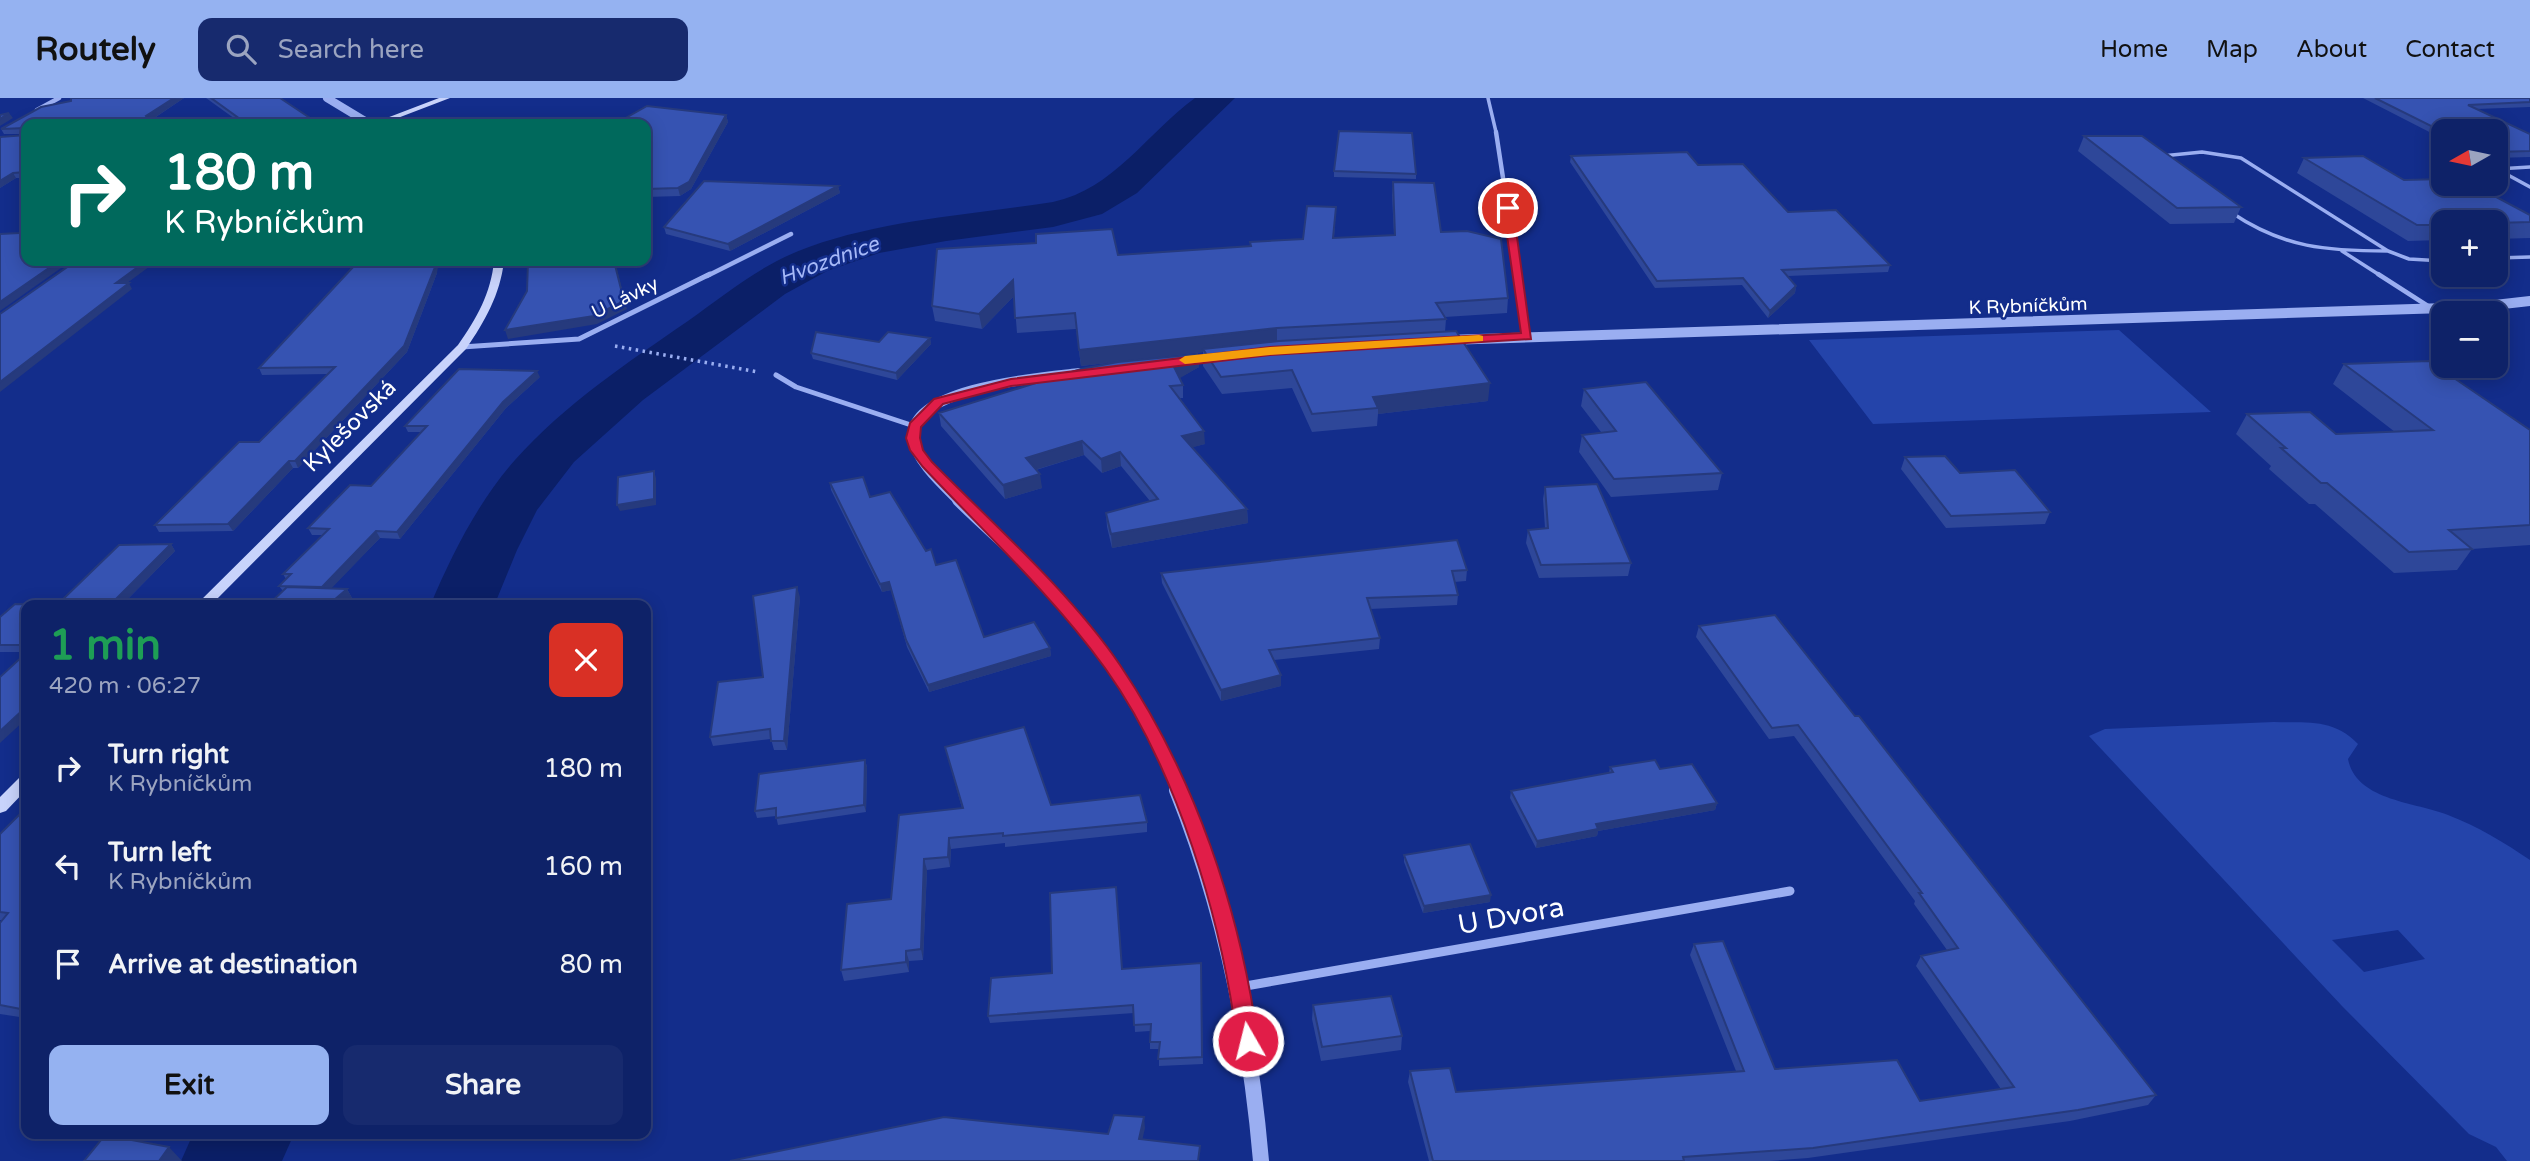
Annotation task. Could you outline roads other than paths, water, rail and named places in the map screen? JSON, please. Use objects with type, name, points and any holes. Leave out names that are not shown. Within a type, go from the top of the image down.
[{"type":"main road","points":[[387,119],[446,98]]},
{"type":"main road","name":"Kylešovská","points":[[208,600],[462,347],[489,306],[496,286],[498,266]]},
{"type":"main road","points":[[0,807],[21,786]]},
{"type":"street","points":[[35,111],[58,98]]},
{"type":"street","points":[[327,98],[364,119]]},
{"type":"street","points":[[1496,132],[1527,336]]},
{"type":"street","name":"U Lávky","points":[[462,347],[579,339],[791,234]]},
{"type":"street","name":"K Rybníčkům","points":[[2508,303],[2530,301]]},
{"type":"street","name":"K Rybníčkům","points":[[1438,341],[2431,308]]},
{"type":"street","points":[[1091,371],[1011,383],[939,402],[914,426],[913,438],[917,450],[931,469],[1071,614],[1113,668],[1157,742],[1194,828],[1218,903],[1240,987],[1261,1161]]},
{"type":"street","points":[[776,375],[796,387],[914,426]]},
{"type":"street","name":"U Dvora","points":[[1240,987],[1790,891]]},
{"type":"lane","points":[[1488,98],[1496,132]]},
{"type":"lane","points":[[2170,166],[2160,158],[2178,152],[2222,153],[2241,158],[2388,251],[2409,260],[2431,261]]},
{"type":"lane","points":[[2530,167],[2497,169],[2530,187]]},
{"type":"lane","points":[[2224,207],[2257,231],[2280,241],[2342,251],[2388,251]]},
{"type":"lane","points":[[2342,251],[2431,308]]},
{"type":"lane","points":[[2508,258],[2530,257]]},
{"type":"waterway","name":"Hvozdnice","points":[[464,600],[486,550],[508,510],[534,473],[554,451],[576,429],[624,390],[769,284],[812,261],[868,243],[931,231],[1053,215],[1087,205],[1106,196],[1139,171],[1185,125],[1217,98]]},
{"type":"waterway","name":"Hvozdnice","points":[[228,1161],[244,1139]]}]
